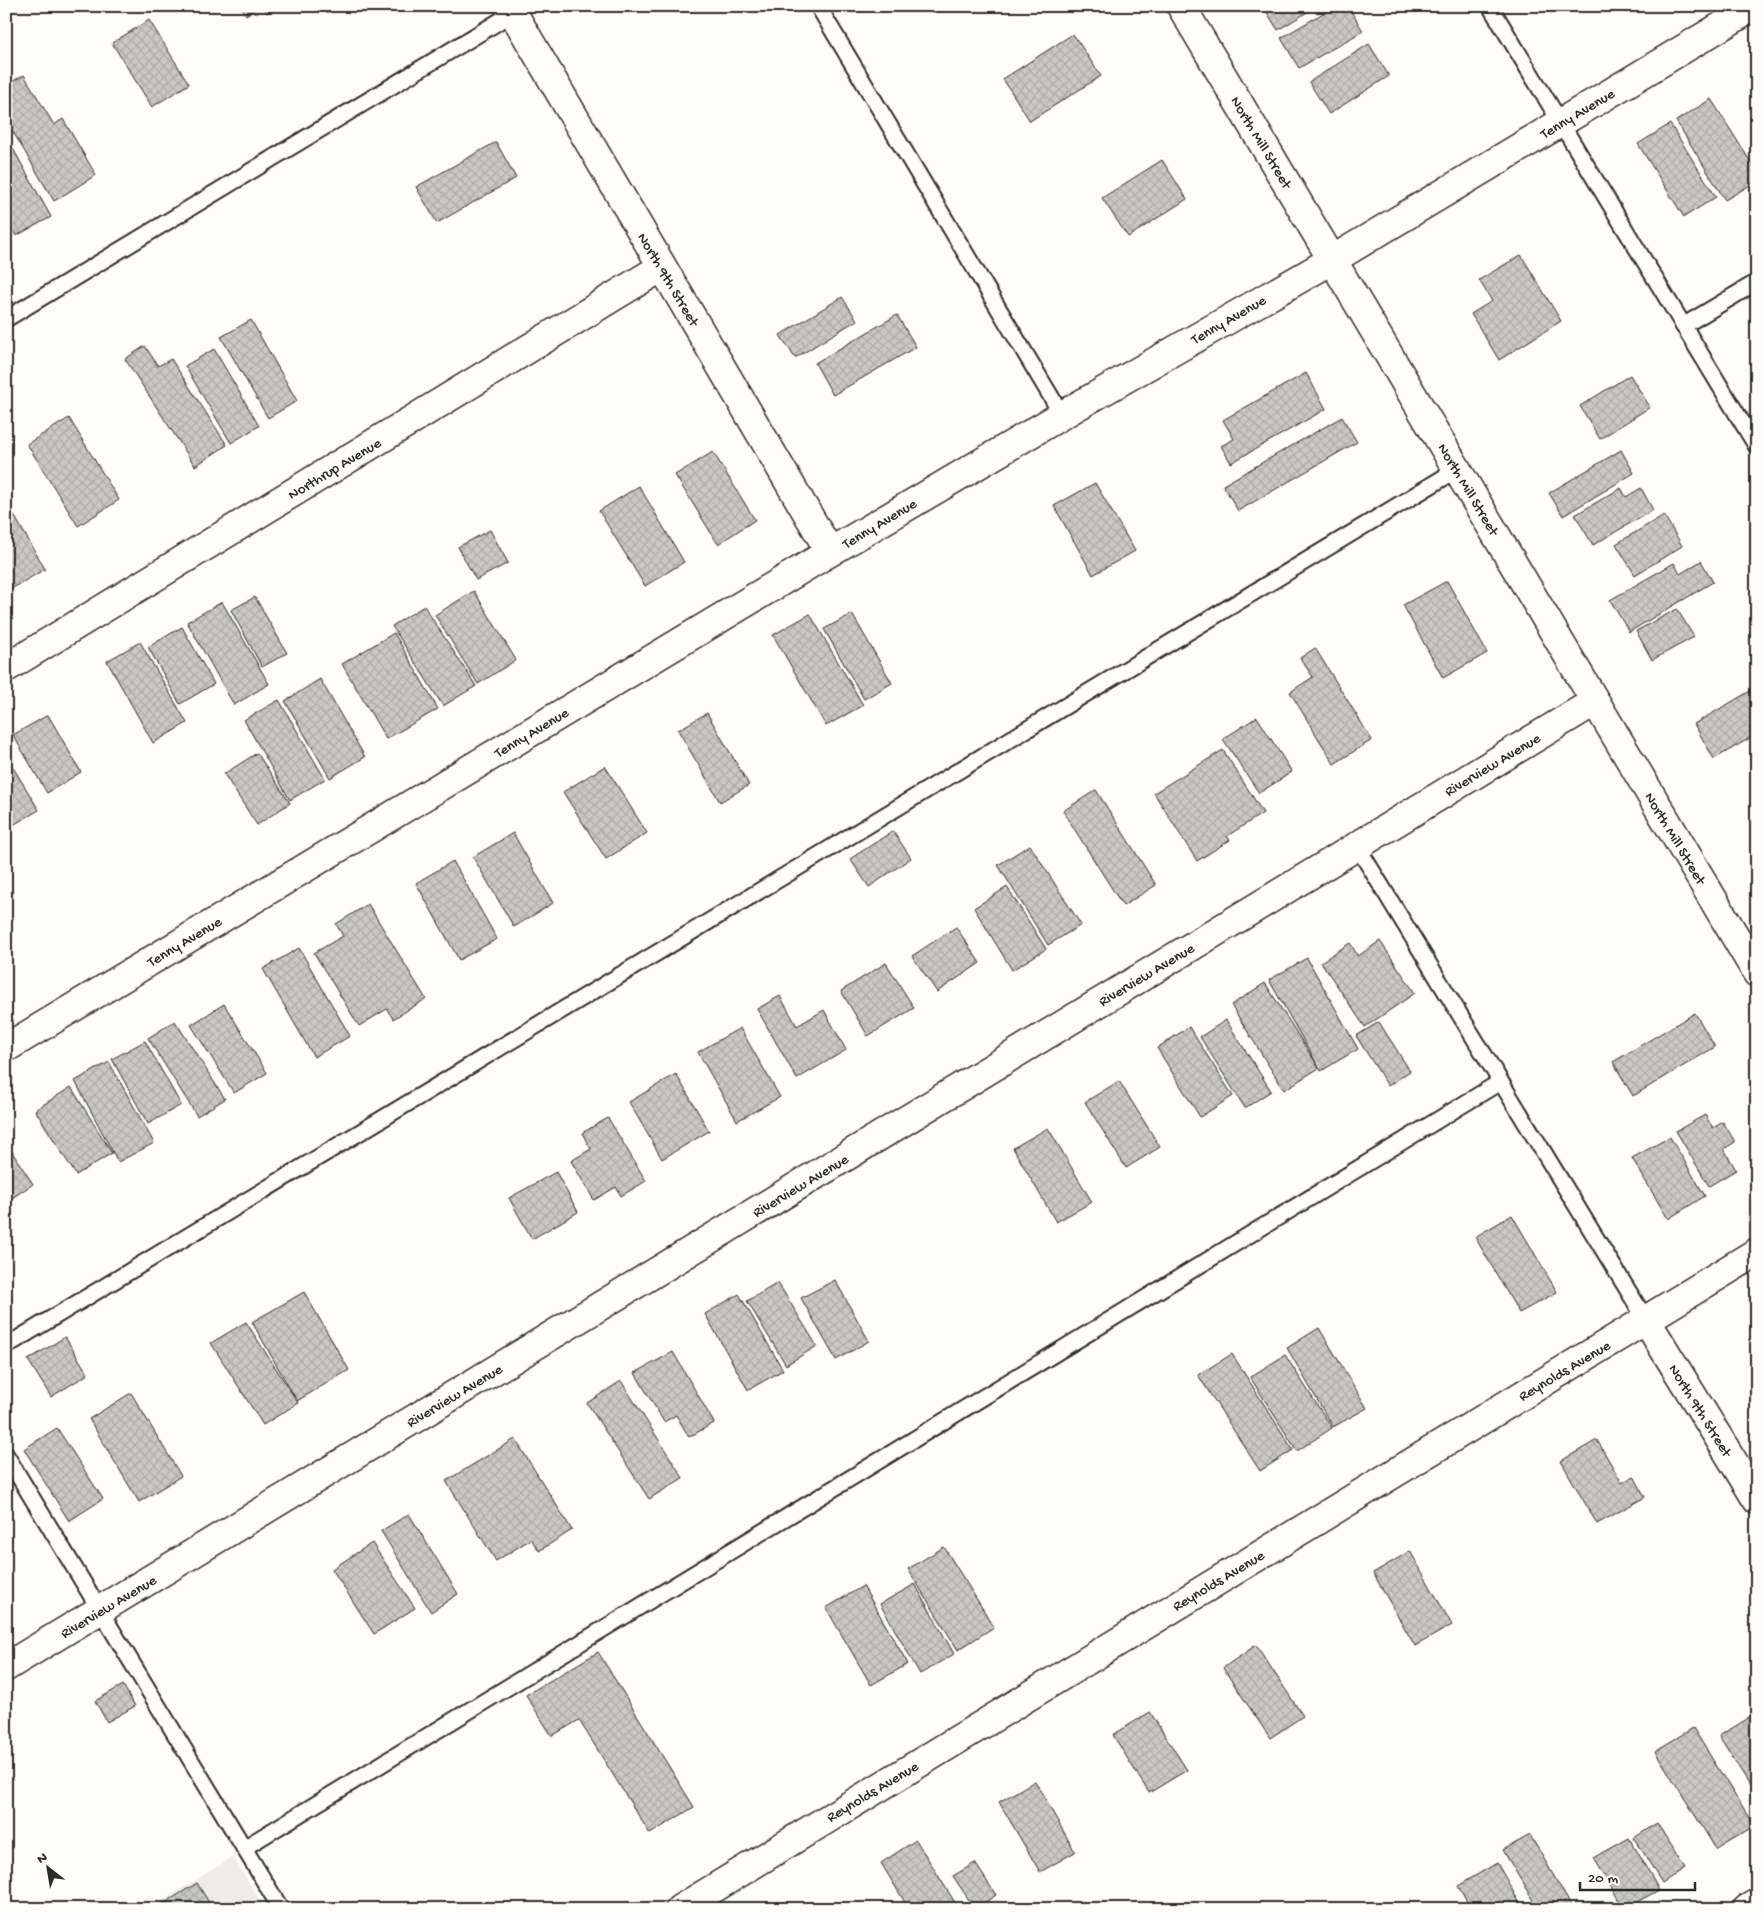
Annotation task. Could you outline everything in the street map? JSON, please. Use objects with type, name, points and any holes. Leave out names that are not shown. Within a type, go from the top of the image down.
[{"type":"street","name":"North Mill Street","points":[[1181,6],[1594,702],[1757,972]]},
{"type":"street","name":"Tenny Avenue","points":[[6,1048],[830,552],[1062,415],[1332,260],[1755,6]]},
{"type":"street","name":"North 9th Street","points":[[511,10],[830,552]]},
{"type":"street","name":"Northrup Avenue","points":[[6,668],[662,267]]},
{"type":"street","name":"Riverview Avenue","points":[[6,1667],[1594,702]]},
{"type":"street","name":"Reynolds Avenue","points":[[680,1909],[1757,1252]]},
{"type":"street","name":"North 9th Street","points":[[1646,1320],[1757,1500]]},
{"type":"street","points":[[1747,1909],[1757,1903]]},
{"type":"lane","points":[[818,6],[1062,415]]},
{"type":"lane","points":[[1490,6],[1559,124],[1757,447]]},
{"type":"lane","points":[[6,319],[511,10]]},
{"type":"lane","points":[[1683,326],[1757,282]]},
{"type":"lane","points":[[6,1346],[1458,470]]},
{"type":"lane","points":[[1357,846],[1646,1320]]},
{"type":"lane","points":[[244,1848],[1500,1082]]},
{"type":"lane","points":[[6,1454],[281,1909]]},
{"type":"shaded area","points":[[233,1857],[265,1909],[149,1909]]},
{"type":"building","points":[[241,6],[260,6],[246,15]]},
{"type":"building","points":[[263,6],[277,6],[267,13]]},
{"type":"building","points":[[1263,6],[1317,6],[1278,30]]},
{"type":"building","points":[[1335,6],[1348,6],[1363,31],[1299,68],[1281,38]]},
{"type":"building","points":[[149,20],[189,84],[152,107],[112,43]]},
{"type":"building","points":[[1073,34],[1101,76],[1030,121],[1003,79]]},
{"type":"building","points":[[1369,44],[1389,76],[1329,114],[1309,82]]},
{"type":"building","points":[[1757,72],[1757,88],[1750,76]]},
{"type":"building","points":[[24,75],[54,125],[63,119],[96,175],[54,201],[6,120],[6,85]]},
{"type":"building","points":[[1711,99],[1757,172],[1757,181],[1725,200],[1676,121]]},
{"type":"building","points":[[1670,124],[1716,197],[1684,217],[1638,144]]},
{"type":"building","points":[[6,136],[51,217],[16,236],[6,217]]},
{"type":"building","points":[[496,142],[516,178],[437,223],[416,187]]},
{"type":"building","points":[[1162,160],[1187,199],[1128,237],[1102,198]]},
{"type":"building","points":[[1521,255],[1561,321],[1499,360],[1471,314],[1492,301],[1479,280]]},
{"type":"building","points":[[842,297],[857,320],[795,358],[780,335]]},
{"type":"building","points":[[897,315],[916,347],[833,395],[815,363]]},
{"type":"building","points":[[251,320],[297,401],[268,418],[221,337]]},
{"type":"building","points":[[145,346],[158,366],[171,359],[227,445],[195,466],[125,359]]},
{"type":"building","points":[[214,349],[259,426],[231,443],[185,366]]},
{"type":"building","points":[[1306,373],[1326,409],[1231,463],[1221,446],[1234,439],[1223,420]]},
{"type":"building","points":[[1630,375],[1650,407],[1600,439],[1580,406]]},
{"type":"building","points":[[1342,417],[1357,442],[1238,511],[1223,485]]},
{"type":"building","points":[[69,418],[119,500],[78,526],[27,444]]},
{"type":"building","points":[[1621,450],[1634,473],[1563,516],[1549,493]]},
{"type":"building","points":[[713,452],[755,520],[718,544],[675,475]]},
{"type":"building","points":[[1095,483],[1135,551],[1093,575],[1054,506]]},
{"type":"building","points":[[639,486],[684,562],[645,586],[599,511]]},
{"type":"building","points":[[1621,488],[1626,497],[1641,488],[1653,510],[1593,545],[1575,515]]},
{"type":"building","points":[[11,510],[45,569],[11,589],[6,581],[6,513]]},
{"type":"building","points":[[1664,515],[1682,546],[1635,575],[1616,544]]},
{"type":"building","points":[[490,530],[508,563],[476,580],[458,547]]},
{"type":"building","points":[[1701,561],[1713,582],[1629,632],[1610,600],[1674,563],[1680,574]]},
{"type":"building","points":[[1447,581],[1487,653],[1443,678],[1403,605]]},
{"type":"building","points":[[474,591],[516,660],[478,684],[435,615]]},
{"type":"building","points":[[255,597],[287,653],[262,667],[231,610]]},
{"type":"building","points":[[222,602],[269,684],[234,705],[187,622]]},
{"type":"building","points":[[424,606],[476,686],[443,706],[392,626]]},
{"type":"building","points":[[1677,609],[1694,637],[1652,660],[1636,631]]},
{"type":"building","points":[[810,614],[863,705],[826,726],[773,635]]},
{"type":"building","points":[[852,614],[892,683],[864,699],[824,629]]},
{"type":"building","points":[[182,627],[214,684],[180,704],[148,647]]},
{"type":"building","points":[[394,633],[438,709],[386,739],[342,664]]},
{"type":"building","points":[[140,642],[187,723],[153,743],[107,661]]},
{"type":"building","points":[[1315,648],[1372,740],[1334,764],[1290,692],[1313,677],[1300,658]]},
{"type":"building","points":[[320,679],[365,757],[330,778],[285,701]]},
{"type":"building","points":[[1757,687],[1757,734],[1714,759],[1694,724]]},
{"type":"building","points":[[279,700],[325,779],[290,800],[244,720]]},
{"type":"building","points":[[707,713],[749,785],[720,802],[678,730]]},
{"type":"building","points":[[48,715],[81,772],[47,793],[13,735]]},
{"type":"building","points":[[1257,717],[1292,772],[1259,793],[1223,739]]},
{"type":"building","points":[[1223,750],[1263,813],[1227,836],[1230,840],[1197,861],[1154,793]]},
{"type":"building","points":[[257,753],[290,803],[257,825],[224,774]]},
{"type":"building","points":[[6,756],[39,810],[6,829]]},
{"type":"building","points":[[605,766],[647,833],[606,859],[563,792]]},
{"type":"building","points":[[1096,790],[1156,885],[1123,906],[1063,811]]},
{"type":"building","points":[[893,831],[911,858],[869,887],[850,859]]},
{"type":"building","points":[[513,833],[553,903],[514,927],[473,857]]},
{"type":"building","points":[[1030,845],[1081,925],[1048,945],[998,865]]},
{"type":"building","points":[[453,861],[497,939],[459,960],[416,883]]},
{"type":"building","points":[[1007,887],[1046,949],[1012,970],[974,908]]},
{"type":"building","points":[[368,904],[426,999],[393,1019],[387,1009],[359,1026],[314,953],[343,936],[336,924]]},
{"type":"building","points":[[956,927],[980,963],[937,992],[912,956]]},
{"type":"building","points":[[1380,941],[1415,993],[1365,1027],[1321,962],[1350,943],[1358,956]]},
{"type":"building","points":[[299,948],[350,1036],[314,1057],[263,969]]},
{"type":"building","points":[[1307,958],[1358,1049],[1321,1071],[1269,980]]},
{"type":"building","points":[[886,963],[914,1008],[868,1036],[841,991]]},
{"type":"building","points":[[1265,983],[1319,1068],[1284,1090],[1231,1005]]},
{"type":"building","points":[[780,996],[797,1026],[824,1010],[846,1050],[797,1079],[757,1009]]},
{"type":"building","points":[[224,1004],[267,1073],[234,1093],[191,1025]]},
{"type":"building","points":[[1695,1013],[1715,1047],[1633,1096],[1613,1062]]},
{"type":"building","points":[[1226,1020],[1271,1091],[1245,1108],[1200,1037]]},
{"type":"building","points":[[175,1021],[225,1099],[197,1116],[148,1038]]},
{"type":"building","points":[[1379,1022],[1410,1071],[1388,1086],[1356,1036]]},
{"type":"building","points":[[1189,1027],[1233,1096],[1200,1117],[1157,1048]]},
{"type":"building","points":[[740,1028],[780,1097],[737,1121],[698,1052]]},
{"type":"building","points":[[145,1041],[181,1105],[148,1124],[112,1059]]},
{"type":"building","points":[[109,1062],[154,1143],[118,1162],[75,1081]]},
{"type":"building","points":[[676,1074],[709,1131],[662,1159],[629,1102]]},
{"type":"building","points":[[1119,1081],[1160,1147],[1126,1168],[1085,1102]]},
{"type":"building","points":[[71,1087],[112,1153],[76,1175],[35,1110]]},
{"type":"building","points":[[1705,1115],[1713,1128],[1723,1122],[1735,1142],[1724,1149],[1736,1170],[1709,1186],[1676,1131]]},
{"type":"building","points":[[608,1118],[646,1181],[621,1196],[616,1187],[594,1200],[571,1161],[591,1149],[582,1133]]},
{"type":"building","points":[[1048,1128],[1092,1202],[1056,1222],[1013,1148]]},
{"type":"building","points":[[1670,1137],[1705,1196],[1668,1219],[1632,1158]]},
{"type":"building","points":[[6,1143],[33,1184],[6,1202]]},
{"type":"building","points":[[556,1172],[578,1212],[532,1239],[509,1198]]},
{"type":"building","points":[[1512,1215],[1557,1292],[1519,1313],[1475,1237]]},
{"type":"building","points":[[835,1280],[869,1341],[836,1360],[801,1298]]},
{"type":"building","points":[[778,1283],[817,1346],[786,1365],[747,1301]]},
{"type":"building","points":[[304,1292],[349,1370],[297,1401],[252,1322]]},
{"type":"building","points":[[739,1294],[783,1370],[748,1390],[705,1314]]},
{"type":"building","points":[[246,1322],[298,1403],[263,1425],[211,1343]]},
{"type":"building","points":[[1319,1328],[1367,1408],[1333,1427],[1287,1348]]},
{"type":"building","points":[[65,1337],[88,1374],[51,1397],[28,1360]]},
{"type":"building","points":[[673,1352],[714,1423],[689,1437],[676,1415],[664,1422],[635,1373]]},
{"type":"building","points":[[1232,1354],[1293,1450],[1260,1471],[1198,1375]]},
{"type":"building","points":[[1285,1355],[1332,1428],[1297,1451],[1250,1377]]},
{"type":"building","points":[[621,1381],[683,1478],[649,1499],[587,1403]]},
{"type":"building","points":[[131,1393],[181,1476],[139,1502],[89,1419]]},
{"type":"building","points":[[57,1428],[103,1499],[69,1521],[24,1449]]},
{"type":"building","points":[[515,1439],[572,1530],[539,1551],[531,1539],[496,1561],[446,1481]]},
{"type":"building","points":[[1597,1440],[1622,1483],[1634,1476],[1645,1497],[1597,1524],[1561,1461]]},
{"type":"building","points":[[409,1514],[458,1594],[431,1612],[381,1531]]},
{"type":"building","points":[[372,1543],[415,1608],[374,1634],[332,1569]]},
{"type":"building","points":[[944,1547],[994,1627],[958,1650],[908,1569]]},
{"type":"building","points":[[1410,1551],[1452,1625],[1415,1646],[1373,1573]]},
{"type":"building","points":[[915,1584],[954,1654],[920,1674],[880,1604]]},
{"type":"building","points":[[863,1586],[908,1664],[871,1685],[826,1608]]},
{"type":"building","points":[[1256,1645],[1303,1716],[1270,1738],[1223,1668]]},
{"type":"building","points":[[598,1652],[694,1807],[650,1834],[579,1720],[552,1736],[526,1695]]},
{"type":"building","points":[[123,1685],[135,1706],[107,1722],[95,1701]]},
{"type":"building","points":[[1150,1712],[1187,1770],[1149,1793],[1113,1735]]},
{"type":"building","points":[[1757,1713],[1757,1796],[1719,1736]]},
{"type":"building","points":[[1693,1728],[1754,1826],[1716,1849],[1655,1751]]},
{"type":"building","points":[[1035,1781],[1075,1852],[1040,1872],[999,1802]]},
{"type":"building","points":[[1657,1823],[1685,1868],[1662,1883],[1634,1838]]},
{"type":"building","points":[[1530,1835],[1573,1909],[1538,1909],[1503,1850]]},
{"type":"building","points":[[1629,1838],[1659,1890],[1624,1909],[1594,1858]]},
{"type":"building","points":[[916,1840],[959,1909],[909,1909],[881,1863]]},
{"type":"building","points":[[975,1863],[996,1895],[975,1909],[953,1876]]},
{"type":"building","points":[[1497,1863],[1523,1909],[1471,1909],[1458,1886]]},
{"type":"building","points":[[197,1883],[213,1909],[155,1909]]}]
